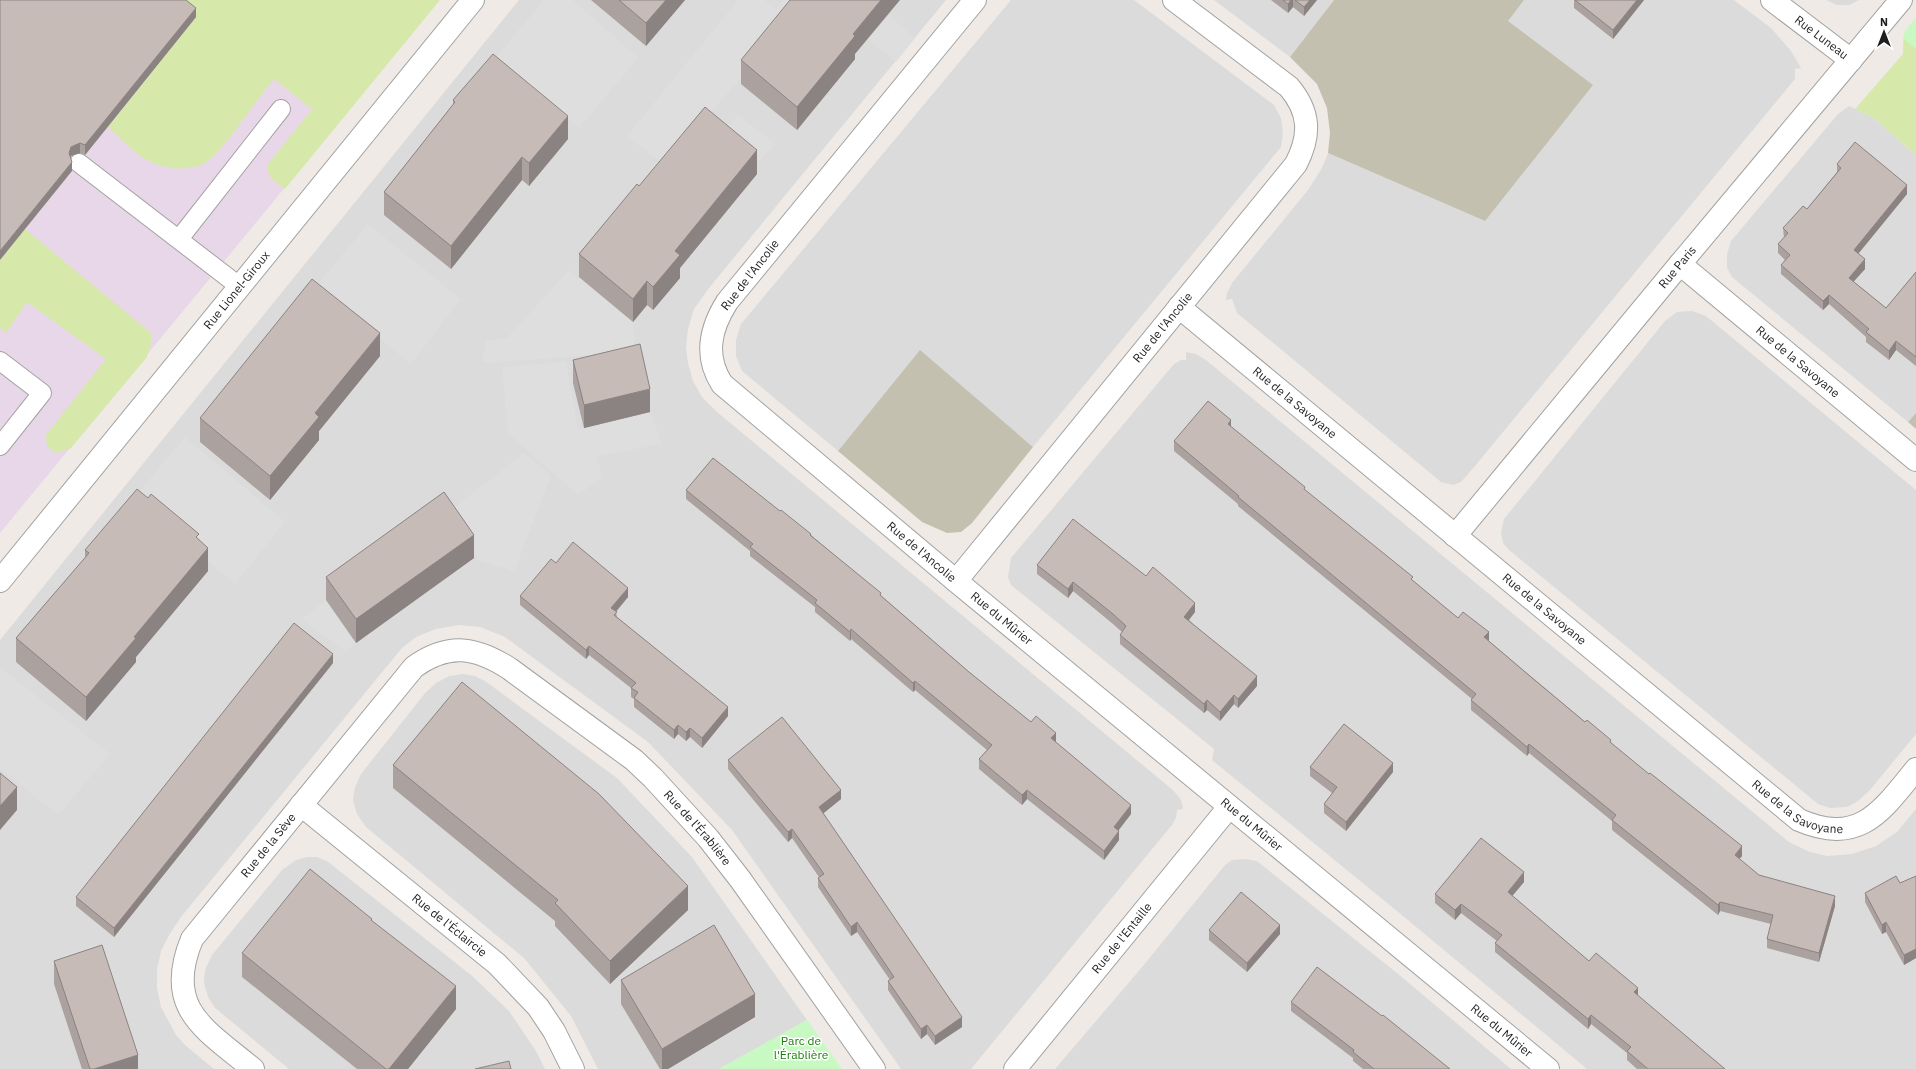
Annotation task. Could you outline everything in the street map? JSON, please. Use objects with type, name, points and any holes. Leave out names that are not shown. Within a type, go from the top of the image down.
[{"type":"street","name":"Rue Lionel-Giroux","points":[[0,580],[473,0]]},
{"type":"street","name":"Rue de l'Ancolie","points":[[975,0],[727,302],[717,318],[712,332],[711,347],[712,362],[716,374],[722,384],[956,581],[1296,164],[1303,150],[1307,136],[1304,109],[1297,96],[1289,87],[1174,0]]},
{"type":"street","name":"Rue Luneau","points":[[1772,0],[1852,60]]},
{"type":"street","name":"Rue Paris","points":[[1455,536],[1901,0]]},
{"type":"street","name":"Rue de la Savoyane","points":[[1680,264],[1916,460]]},
{"type":"street","name":"Rue de la Savoyane","points":[[1179,307],[1799,820],[1814,826],[1828,829],[1846,829],[1861,824],[1887,804],[1916,769]]},
{"type":"street","name":"Rue du Mûrier","points":[[956,581],[1548,1069]]},
{"type":"street","name":"Rue de la Sève","points":[[253,1069],[202,1026],[192,1014],[185,1002],[182,971],[192,938],[414,667],[426,658],[444,651],[463,649]]},
{"type":"street","name":"Rue de l'Érablière","points":[[463,649],[493,658],[634,760],[653,778],[725,858],[874,1069]]},
{"type":"street","name":"Rue de l'Éclaircie","points":[[301,804],[497,964],[538,1007],[554,1031],[573,1069]]},
{"type":"street","name":"Rue de l'Entaille","points":[[1015,1069],[1229,807]]},
{"type":"lane","points":[[179,239],[281,109]]},
{"type":"lane","points":[[79,163],[239,286]]},
{"type":"lane","points":[[0,361],[42,393],[0,446]]},
{"type":"shaded area","points":[[0,0],[409,37],[0,533]]},
{"type":"shaded area","points":[[519,0],[946,0],[709,288],[694,309],[688,329],[686,348],[693,381],[702,397],[717,412],[1174,791],[1181,800],[1183,809],[1177,810],[1176,818],[1172,825],[971,1069],[901,1069],[732,830],[648,742],[505,637],[480,627],[459,625],[436,629],[416,637],[402,648],[181,917],[169,935],[161,951],[157,970],[157,988],[161,1007],[176,1035],[185,1045],[214,1069],[0,1069],[0,640]]},
{"type":"shaded area","points":[[544,0],[573,0],[638,58],[579,128],[493,61]]},
{"type":"shaded area","points":[[738,0],[765,0],[776,9],[783,0],[795,0],[802,5],[666,166],[627,136]]},
{"type":"shaded area","points":[[1011,0],[1134,0],[1274,105],[1281,118],[1283,133],[1281,147],[1033,447],[920,351],[838,451],[742,371],[736,356],[736,340],[741,324]]},
{"type":"shaded area","points":[[1214,0],[1334,0],[1290,57]]},
{"type":"shaded area","points":[[1334,0],[1524,0],[1508,21],[1593,85],[1485,221],[1328,153],[1330,133],[1327,108],[1317,84],[1290,57]]},
{"type":"shaded area","points":[[1524,0],[1734,0],[1771,28],[1791,51],[1801,68],[1795,69],[1795,79],[1475,466],[1461,482],[1453,485],[1441,482],[1237,313],[1232,299],[1226,300],[1227,293],[1232,283],[1308,190],[1322,168],[1328,153],[1485,221],[1507,20]]},
{"type":"shaded area","points":[[1826,0],[1859,0],[1849,5],[1837,5]]},
{"type":"shaded area","points":[[889,15],[915,38],[896,62],[868,39]]},
{"type":"shaded area","points":[[1849,106],[1874,118],[1916,155],[1916,413],[1908,422],[1732,277],[1727,268],[1727,254],[1731,241],[1838,114]]},
{"type":"shaded area","points":[[738,115],[775,144],[756,164],[720,136]]},
{"type":"shaded area","points":[[368,224],[461,299],[411,364],[316,286]]},
{"type":"shaded area","points":[[569,270],[633,322],[635,352],[482,363],[486,341],[507,338]]},
{"type":"shaded area","points":[[1692,311],[1706,316],[1916,490],[1916,734],[1870,790],[1858,801],[1847,807],[1830,808],[1818,804],[1509,550],[1503,543],[1501,533],[1504,519],[1665,321],[1677,312]]},
{"type":"shaded area","points":[[920,350],[1033,447],[972,523],[961,532],[947,533],[922,522],[838,451]]},
{"type":"shaded area","points":[[1186,352],[1196,354],[1206,360],[1789,842],[1810,852],[1827,856],[1852,854],[1876,846],[1897,832],[1916,809],[1916,1069],[1587,1069],[1212,760],[1214,749],[1011,585],[1008,577],[1011,558],[1174,364],[1181,360],[1186,360]]},
{"type":"shaded area","points":[[566,362],[578,430],[650,412],[662,444],[597,456],[602,478],[578,495],[508,433],[502,367]]},
{"type":"shaded area","points":[[1916,413],[1916,429],[1908,422]]},
{"type":"shaded area","points":[[185,437],[285,522],[235,584],[134,498]]},
{"type":"shaded area","points":[[524,453],[551,476],[514,571],[477,560],[447,513]]},
{"type":"shaded area","points":[[326,600],[356,642],[346,652],[301,619]]},
{"type":"shaded area","points":[[0,667],[110,754],[58,815],[0,769]]},
{"type":"shaded area","points":[[463,674],[475,676],[485,681],[617,778],[692,857],[807,1020],[719,1069],[598,1069],[571,1016],[524,958],[366,827],[357,814],[353,800],[355,787],[361,774],[426,692],[436,683],[449,676]]},
{"type":"shaded area","points":[[307,857],[317,857],[327,861],[471,975],[509,1011],[536,1051],[545,1069],[289,1069],[215,1008],[208,997],[204,983],[205,970],[212,955],[282,870],[296,860]]},
{"type":"shaded area","points":[[1245,859],[1257,861],[1397,973],[1511,1069],[1055,1069],[1143,966],[1225,865],[1232,860]]},
{"type":"green space","points":[[175,0],[440,0],[285,189],[272,179],[268,172],[268,164],[312,109],[274,79],[228,140],[209,160],[201,165],[180,169],[158,165],[135,152],[108,127],[196,17]]},
{"type":"green space","points":[[1916,18],[1916,155],[1874,118],[1855,109],[1903,54],[1905,34]]},
{"type":"green space","points":[[1916,18],[1916,49],[1903,38],[1905,31]]},
{"type":"green space","points":[[25,229],[151,333],[151,343],[147,357],[71,448],[57,453],[51,450],[48,446],[46,435],[106,359],[27,302],[6,333],[0,328],[0,260]]},
{"type":"green space","name":"Parc de l'Érablière","points":[[807,1020],[842,1069],[719,1069]]},
{"type":"building","points":[[0,0],[186,0],[196,8],[85,145],[80,143],[71,147],[69,153],[72,162],[0,251]]},
{"type":"building","points":[[619,0],[666,0],[646,23]]},
{"type":"building","points":[[790,0],[881,0],[853,34],[855,36],[797,107],[741,60]]},
{"type":"building","points":[[1283,0],[1291,0],[1288,4]]},
{"type":"building","points":[[1295,0],[1310,0],[1304,7]]},
{"type":"building","points":[[1575,0],[1637,0],[1613,30]]},
{"type":"building","points":[[493,54],[568,116],[529,163],[522,157],[451,246],[384,192],[455,102],[453,100]]},
{"type":"building","points":[[705,107],[757,150],[675,251],[680,255],[653,287],[647,281],[633,299],[579,254],[637,184],[639,186]]},
{"type":"building","points":[[1855,142],[1907,185],[1854,250],[1865,259],[1849,278],[1886,308],[1916,272],[1916,357],[1896,341],[1889,351],[1866,332],[1869,329],[1829,295],[1823,301],[1781,265],[1790,255],[1778,244],[1788,233],[1783,228],[1803,206],[1807,209],[1841,168],[1837,164]]},
{"type":"building","points":[[312,279],[380,333],[315,413],[319,417],[270,476],[200,418]]},
{"type":"building","points":[[640,344],[650,389],[584,405],[573,360]]},
{"type":"building","points":[[1208,401],[1231,420],[1228,424],[1305,487],[1304,489],[1413,577],[1411,579],[1458,618],[1463,612],[1489,632],[1484,637],[1531,677],[1585,722],[1587,720],[1611,740],[1610,742],[1649,774],[1650,773],[1742,846],[1735,855],[1759,875],[1835,896],[1819,953],[1767,939],[1773,915],[1720,902],[1718,905],[1612,820],[1616,815],[1529,744],[1527,747],[1471,700],[1476,694],[1238,497],[1239,496],[1174,441]]},
{"type":"building","points":[[713,458],[811,534],[810,535],[881,593],[880,595],[969,672],[1031,722],[1036,716],[1056,733],[1051,738],[1131,805],[1114,827],[1119,831],[1104,851],[1027,790],[1022,795],[979,759],[992,745],[915,681],[913,683],[851,629],[850,632],[815,603],[817,600],[750,547],[753,544],[686,490]]},
{"type":"building","points":[[137,489],[148,498],[151,494],[199,534],[196,537],[208,548],[134,637],[136,638],[86,697],[16,638],[89,553],[85,550]]},
{"type":"building","points":[[444,492],[474,535],[356,619],[326,577]]},
{"type":"building","points":[[1073,519],[1146,576],[1153,567],[1195,603],[1184,617],[1257,676],[1238,699],[1234,695],[1220,712],[1207,700],[1204,704],[1120,635],[1126,626],[1113,614],[1073,582],[1068,589],[1037,565]]},
{"type":"building","points":[[573,542],[628,588],[611,608],[617,612],[614,615],[728,707],[702,738],[690,728],[686,732],[678,725],[674,730],[634,698],[638,692],[631,688],[636,683],[589,646],[586,650],[520,596],[551,559],[556,563]]},
{"type":"building","points":[[294,623],[333,654],[114,928],[76,897]]},
{"type":"building","points":[[462,682],[599,794],[688,886],[610,961],[555,903],[558,900],[393,765]]},
{"type":"building","points":[[782,717],[841,790],[819,807],[962,1017],[935,1036],[927,1025],[921,1029],[888,981],[894,977],[857,922],[851,927],[818,878],[824,874],[792,829],[788,832],[728,760]]},
{"type":"building","points":[[1344,724],[1393,763],[1346,822],[1324,804],[1337,787],[1310,767]]},
{"type":"building","points":[[0,773],[17,787],[0,806]]},
{"type":"building","points":[[1481,838],[1524,872],[1508,892],[1589,961],[1596,953],[1638,988],[1634,992],[1725,1069],[1648,1069],[1627,1051],[1631,1047],[1591,1015],[1588,1019],[1495,943],[1502,935],[1461,904],[1455,910],[1435,894]]},
{"type":"building","points":[[310,869],[372,919],[371,920],[456,986],[389,1069],[386,1069],[242,953]]},
{"type":"building","points":[[1896,876],[1900,883],[1916,876],[1916,949],[1904,955],[1886,922],[1882,925],[1865,893]]},
{"type":"building","points":[[1241,892],[1280,925],[1247,963],[1209,930]]},
{"type":"building","points":[[714,925],[755,994],[662,1049],[621,980]]},
{"type":"building","points":[[102,945],[138,1055],[90,1069],[54,961]]},
{"type":"building","points":[[1317,967],[1382,1016],[1383,1015],[1450,1069],[1374,1069],[1353,1052],[1354,1050],[1291,1002]]},
{"type":"building","points":[[509,1061],[511,1069],[475,1069]]}]
